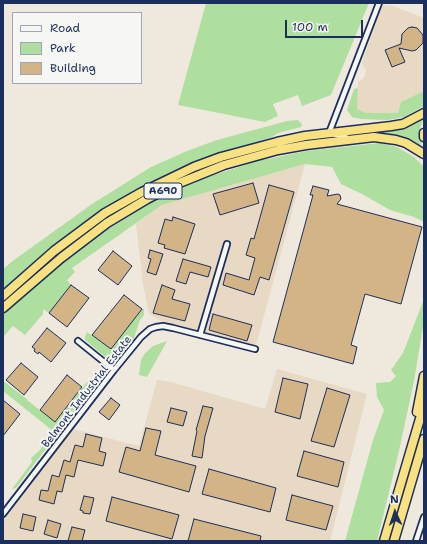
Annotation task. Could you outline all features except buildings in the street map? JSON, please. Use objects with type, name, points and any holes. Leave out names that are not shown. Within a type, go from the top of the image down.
[{"type":"highway","name":"A690","points":[[3,296],[54,251],[93,222],[136,195],[168,178],[214,159],[249,148],[329,133],[403,124],[424,113]]},
{"type":"highway","name":"A690","points":[[3,308],[61,258],[107,223],[146,199],[172,186],[224,165],[252,156],[306,146],[374,138],[396,140],[411,146],[424,154]]},
{"type":"highway","points":[[410,452],[424,376]]},
{"type":"highway","points":[[384,541],[424,405]]},
{"type":"highway","points":[[394,541],[424,439]]},
{"type":"highway","points":[[419,455],[424,442]]},
{"type":"street","points":[[355,140],[329,133],[379,3]]},
{"type":"street","points":[[200,335],[227,244]]},
{"type":"street","name":"Belmont Industrial Estate","points":[[3,514],[114,370],[141,337],[150,329],[163,326],[255,349]]},
{"type":"street","points":[[78,341],[114,370]]},
{"type":"street","points":[[416,541],[424,517]]},
{"type":"shaded area","points":[[382,5],[393,6],[424,18],[424,91],[401,102],[398,113],[366,113],[357,109],[358,82],[364,78],[366,70],[362,63]]},
{"type":"shaded area","points":[[305,164],[255,349],[173,328],[149,314],[143,284],[136,224],[162,205]]},
{"type":"shaded area","points":[[277,369],[367,394],[330,541],[3,541],[3,521],[73,429],[139,446],[157,380],[171,382],[265,409]]},
{"type":"green space","points":[[206,3],[369,3],[331,95],[302,106],[298,95],[273,104],[278,116],[265,122],[178,105]]},
{"type":"green space","points":[[358,88],[357,109],[366,113],[398,113],[401,102],[424,91],[424,106],[404,117],[387,120],[361,119],[352,117],[347,110],[354,89]]},
{"type":"green space","points":[[424,117],[420,128],[421,147],[415,142],[397,136],[371,134],[371,132],[404,128]]},
{"type":"green space","points":[[298,120],[302,124],[301,127],[278,133],[272,137],[195,162],[153,182],[103,211],[59,243],[3,289],[3,269],[92,204],[151,167],[217,140],[287,121]]},
{"type":"green space","points":[[380,143],[397,147],[414,157],[424,167],[424,222],[414,217],[390,210],[341,184],[332,167],[305,164],[162,205],[72,268],[75,272],[67,280],[71,285],[49,313],[43,309],[43,314],[25,335],[13,326],[3,337],[3,314],[65,260],[102,233],[158,198],[195,181],[258,161],[306,151]]},
{"type":"green space","points":[[424,299],[424,320],[414,381],[377,541],[345,541],[373,440],[384,410],[377,397],[376,383],[390,382],[396,376],[391,370],[403,353]]},
{"type":"green space","points":[[142,309],[144,309],[144,315],[140,320],[133,341],[119,359],[110,361],[85,340],[87,332],[111,349]]},
{"type":"green space","points":[[167,341],[147,377],[139,375],[141,360],[145,353],[153,346]]},
{"type":"green space","points":[[103,366],[103,374],[16,488],[12,489],[32,462],[31,458],[40,450],[53,431],[3,391],[3,381],[55,422],[88,381],[91,383]]}]
